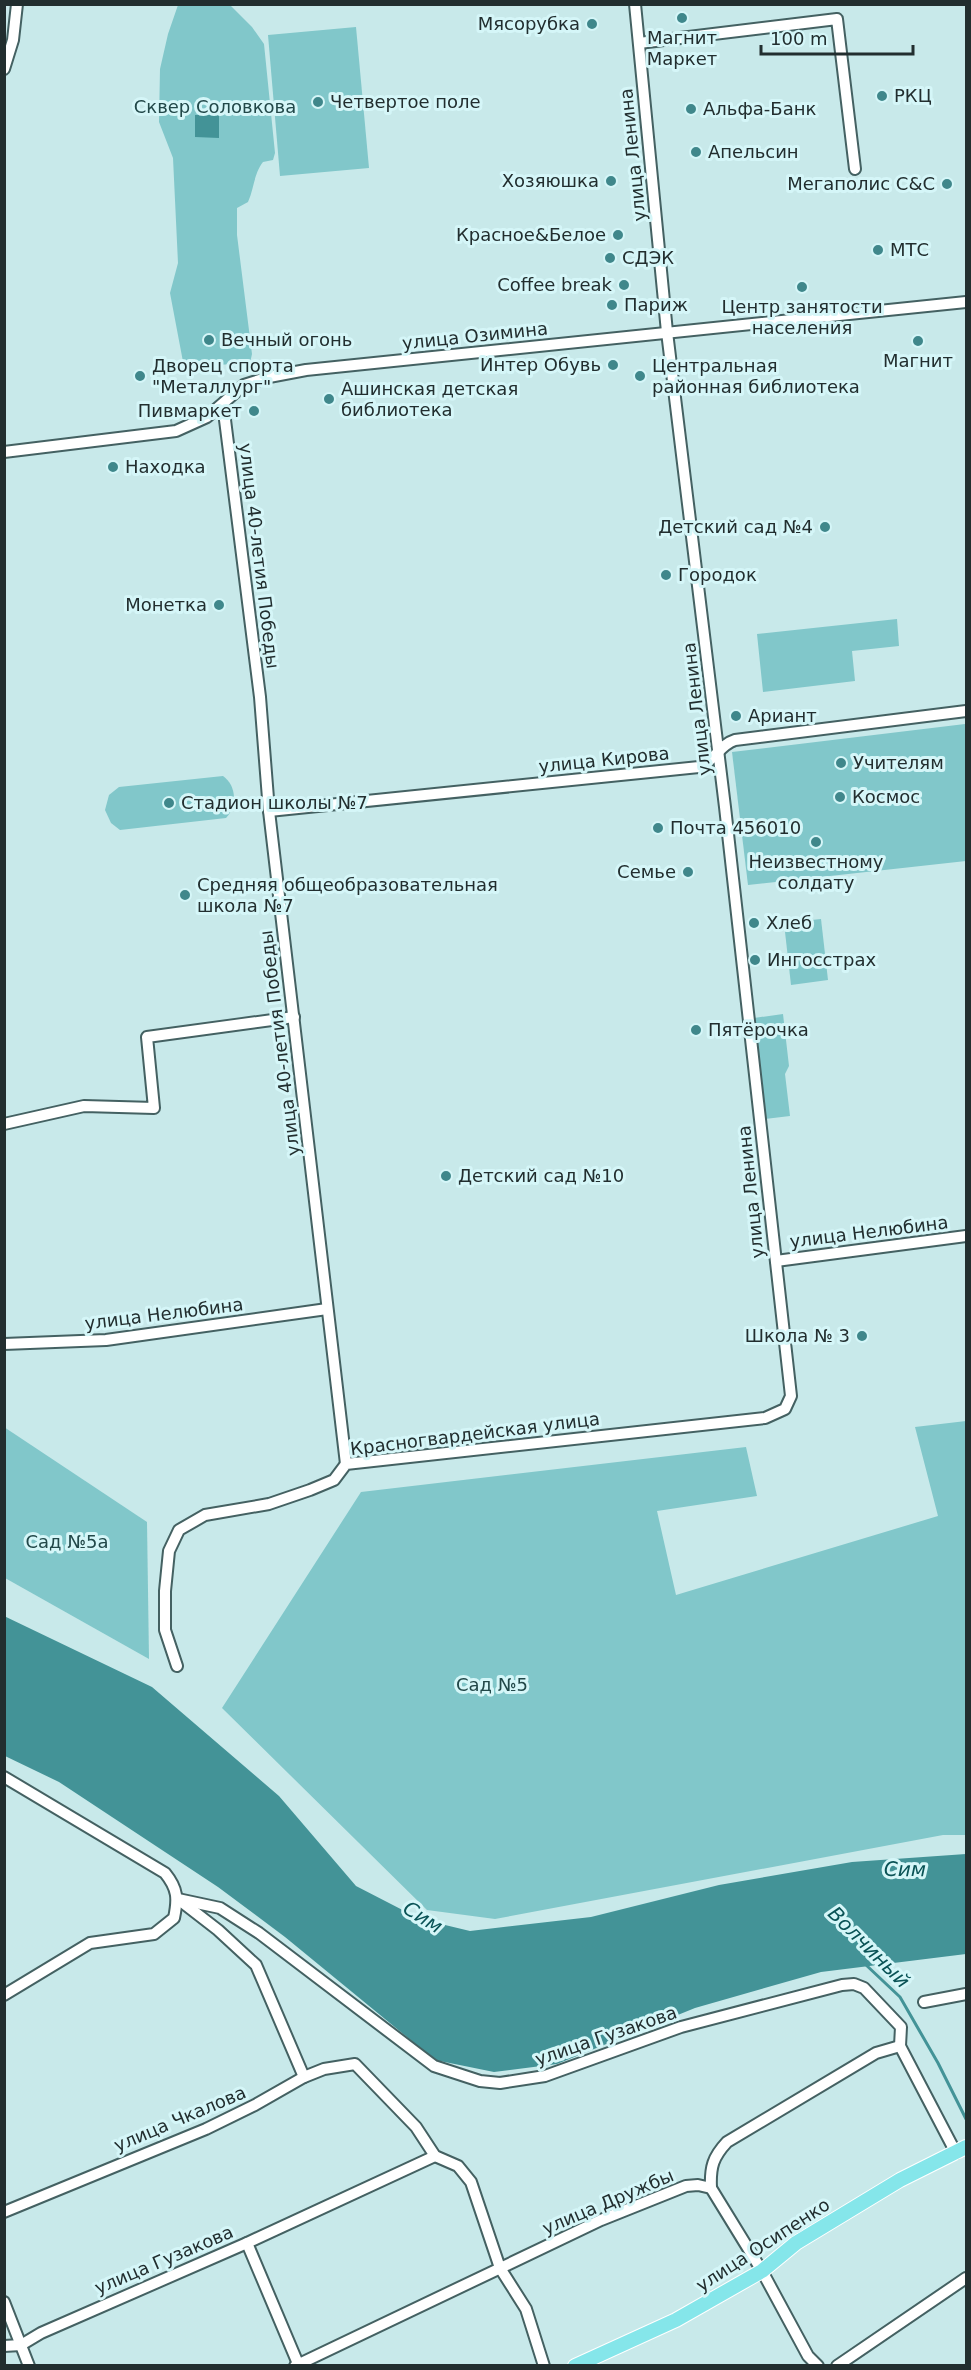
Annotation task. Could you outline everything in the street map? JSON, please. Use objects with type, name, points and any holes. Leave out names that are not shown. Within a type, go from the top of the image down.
[{"type":"main road","name":"улица Осипенко","points":[[575,2366],[676,2320],[762,2271],[796,2243],[900,2181],[961,2150]]},
{"type":"street","points":[[4,69],[14,40],[17,4]]},
{"type":"street","name":"улица Ленина","points":[[635,4],[667,332],[718,751],[791,1396],[785,1409]]},
{"type":"street","points":[[639,43],[837,19],[855,169]]},
{"type":"street","name":"улица Озимина","points":[[4,452],[176,431],[194,425],[224,404],[244,385],[269,377],[306,370],[966,302]]},
{"type":"street","name":"улица 40-летия Победы","points":[[224,404],[260,697],[269,811],[346,1464]]},
{"type":"street","name":"улица Кирова","points":[[269,811],[699,767],[708,764],[724,744],[735,740],[966,711]]},
{"type":"street","points":[[4,1124],[84,1106],[154,1108],[147,1037],[294,1017]]},
{"type":"street","name":"улица Нелюбина","points":[[776,1261],[966,1236]]},
{"type":"street","name":"улица Нелюбина","points":[[4,1344],[106,1340],[327,1309]]},
{"type":"street","name":"Красногвардейская улица","points":[[177,1666],[165,1630],[165,1591],[169,1551],[178,1530],[205,1515],[269,1504],[310,1490],[334,1480],[346,1464],[765,1418],[785,1409]]},
{"type":"street","points":[[4,1777],[165,1873],[176,1886],[178,1899],[174,1918],[154,1934],[90,1944],[4,1995]]},
{"type":"street","points":[[178,1899],[218,1930],[256,1965],[304,2077]]},
{"type":"street","name":"улица Гузакова","points":[[178,1899],[220,1908],[260,1933],[434,2066],[480,2080],[500,2083],[545,2076],[681,2026],[823,1989],[854,1984],[864,1988],[901,2027],[900,2046],[961,2150]]},
{"type":"street","points":[[924,2002],[966,1994]]},
{"type":"street","points":[[818,2366],[808,2356],[762,2271],[711,2188],[710,2170],[715,2155],[727,2142],[857,2064],[876,2054],[900,2046]]},
{"type":"street","name":"улица Чкалова","points":[[4,2212],[206,2129],[304,2077],[324,2070],[355,2064],[416,2127],[435,2156]]},
{"type":"street","points":[[435,2156],[458,2166],[471,2182],[500,2268],[526,2309],[544,2366]]},
{"type":"street","name":"улица Гузакова","points":[[4,2346],[21,2345],[41,2333],[132,2291],[247,2243],[435,2156]]},
{"type":"street","name":"улица Дружбы","points":[[297,2365],[601,2220],[686,2186],[698,2185],[711,2188]]},
{"type":"street","points":[[247,2243],[297,2365]]},
{"type":"street","points":[[837,2366],[966,2278]]},
{"type":"street","points":[[4,2302],[29,2366]]},
{"type":"green space","name":"Сквер Соловкова","points":[[178,5],[230,5],[252,27],[264,44],[275,153],[273,160],[263,162],[260,166],[248,202],[237,208],[237,235],[252,354],[250,363],[184,367],[170,293],[178,263],[173,158],[159,122],[160,69]]},
{"type":"green space","name":"Четвертое поле","points":[[356,27],[369,168],[280,176],[268,35]]},
{"type":"green space","points":[[897,619],[899,646],[852,651],[855,681],[763,692],[757,634]]},
{"type":"green space","points":[[965,724],[966,861],[748,885],[732,752]]},
{"type":"green space","name":"Стадион школы №7","points":[[223,776],[231,785],[234,796],[232,808],[226,818],[120,830],[111,823],[105,810],[109,795],[119,787]]},
{"type":"green space","points":[[821,919],[828,980],[791,985],[784,923]]},
{"type":"green space","points":[[783,1014],[789,1066],[785,1074],[790,1116],[765,1119],[754,1018]]},
{"type":"green space","name":"Сад №5","points":[[966,1421],[966,1835],[943,1835],[495,1919],[427,1910],[222,1708],[361,1492],[746,1447],[757,1496],[657,1511],[676,1595],[938,1516],[915,1427]]},
{"type":"green space","name":"Сад №5а","points":[[4,1427],[147,1522],[149,1659],[5,1578]]},
{"type":"water","points":[[195,115],[219,115],[219,138],[195,137]]},
{"type":"water","name":"Сим","points":[[4,1616],[152,1687],[279,1796],[356,1886],[420,1919],[470,1931],[591,1917],[719,1885],[852,1862],[966,1854],[966,1954],[821,1972],[695,2008],[557,2064],[494,2072],[435,2060],[285,1937],[218,1887],[59,1782],[5,1756]]},
{"type":"waterway","name":"Волчиный","points":[[865,1964],[900,1997],[938,2063],[966,2119]]},
{"type":"place","name":"Магнит Маркет","points":[[682,18]]},
{"type":"place","name":"Мясорубка","points":[[592,24]]},
{"type":"place","name":"РКЦ","points":[[882,96]]},
{"type":"place","name":"Четвертое поле","points":[[318,102]]},
{"type":"place","name":"Альфа-Банк","points":[[691,109]]},
{"type":"place","name":"Апельсин","points":[[696,152]]},
{"type":"place","name":"Хозяюшка","points":[[611,181]]},
{"type":"place","name":"Мегаполис C&C","points":[[947,184]]},
{"type":"place","name":"Красное&Белое","points":[[618,235]]},
{"type":"place","name":"МТС","points":[[878,250]]},
{"type":"place","name":"СДЭК","points":[[610,258]]},
{"type":"place","name":"Coffee break","points":[[624,285]]},
{"type":"place","name":"Центр занятости населения","points":[[802,287]]},
{"type":"place","name":"Париж","points":[[612,305]]},
{"type":"place","name":"Вечный огонь","points":[[209,340]]},
{"type":"place","name":"Магнит","points":[[918,341]]},
{"type":"place","name":"Интер Обувь","points":[[613,365]]},
{"type":"place","name":"Дворец спорта \"Металлург\"","points":[[140,376]]},
{"type":"place","name":"Центральная районная библиотека","points":[[640,376]]},
{"type":"place","name":"Ашинская детская библиотека","points":[[329,399]]},
{"type":"place","name":"Пивмаркет","points":[[254,411]]},
{"type":"place","name":"Находка","points":[[113,467]]},
{"type":"place","name":"Детский сад №4","points":[[825,527]]},
{"type":"place","name":"Городок","points":[[666,575]]},
{"type":"place","name":"Монетка","points":[[219,605]]},
{"type":"place","name":"Ариант","points":[[736,716]]},
{"type":"place","name":"Учителям","points":[[841,763]]},
{"type":"place","name":"Космос","points":[[840,797]]},
{"type":"place","name":"Стадион школы №7","points":[[169,803]]},
{"type":"place","name":"Почта 456010","points":[[658,828]]},
{"type":"place","name":"Неизвестному солдату","points":[[816,842]]},
{"type":"place","name":"Семье","points":[[688,872]]},
{"type":"place","name":"Средняя общеобразовательная школа №7","points":[[185,895]]},
{"type":"place","name":"Хлеб","points":[[754,923]]},
{"type":"place","name":"Ингосстрах","points":[[755,960]]},
{"type":"place","name":"Пятёрочка","points":[[696,1030]]},
{"type":"place","name":"Детский сад №10","points":[[446,1176]]},
{"type":"place","name":"Школа № 3","points":[[862,1336]]}]
